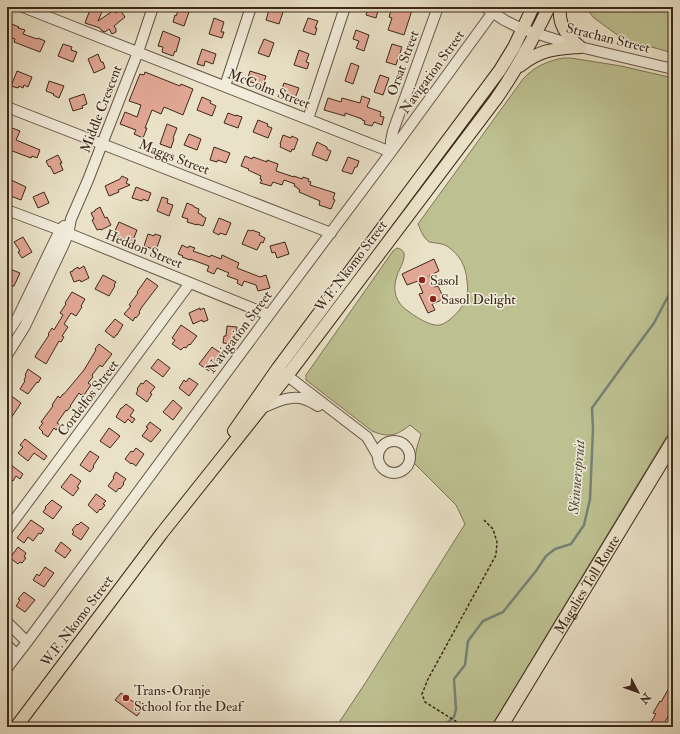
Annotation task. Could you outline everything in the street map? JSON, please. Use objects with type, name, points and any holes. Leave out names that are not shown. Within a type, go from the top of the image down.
[{"type":"highway","name":"Magalies Toll Route","points":[[500,727],[673,442]]},
{"type":"highway","name":"Magalies Toll Route","points":[[511,727],[673,459]]},
{"type":"main road","name":"W.F. Nkomo Street","points":[[162,533],[262,408],[283,372],[500,70],[514,47],[533,7]]},
{"type":"main road","name":"W.F. Nkomo Street","points":[[16,727],[283,372],[496,99],[516,69],[549,7]]},
{"type":"main road","points":[[560,7],[559,13],[563,27],[570,38],[580,47]]},
{"type":"main road","points":[[516,69],[526,61],[544,51],[580,47]]},
{"type":"street","name":"McColm Street","points":[[23,7],[35,9],[138,52],[391,152]]},
{"type":"street","name":"Middle Crescent","points":[[7,334],[18,317],[49,252],[64,232],[71,219],[88,180],[138,52],[153,7]]},
{"type":"street","points":[[225,86],[252,7]]},
{"type":"street","points":[[308,119],[345,7]]},
{"type":"street","name":"Orsat Street","points":[[391,152],[393,131],[438,7]]},
{"type":"street","name":"Navigation Street","points":[[7,668],[391,152],[489,10]]},
{"type":"street","name":"Strachan Street","points":[[489,10],[522,29],[580,47],[673,69]]},
{"type":"street","name":"Maggs Street","points":[[7,107],[331,233]]},
{"type":"street","name":"Heddon Street","points":[[7,210],[269,315]]},
{"type":"street","points":[[48,226],[50,238],[49,252]]},
{"type":"street","name":"Middle Crescent","points":[[7,355],[25,326],[54,266],[64,232]]},
{"type":"street","name":"Cordelfos Street","points":[[7,530],[190,283]]},
{"type":"street","points":[[283,372],[367,437],[388,443]]},
{"type":"street","points":[[262,408],[280,400],[301,398],[308,400],[354,427]]},
{"type":"street","points":[[367,437],[378,456]]},
{"type":"street","points":[[396,441],[406,446],[409,451],[409,462],[403,470],[393,473],[388,472],[384,470],[378,461],[381,447],[388,443],[396,441]]},
{"type":"street","points":[[7,622],[27,642]]},
{"type":"street","points":[[7,645],[17,655]]},
{"type":"path","points":[[465,727],[426,702],[422,694],[428,679],[496,555],[497,542],[493,529],[484,520]]},
{"type":"green space","points":[[585,7],[673,7],[673,53],[623,39],[594,18]]},
{"type":"green space","points":[[563,58],[621,66],[673,78],[673,426],[491,727],[336,727],[465,524],[456,505],[414,463],[421,434],[410,425],[401,432],[392,435],[383,435],[372,431],[306,380],[306,375],[393,251],[397,248],[404,253],[395,288],[396,296],[400,304],[420,319],[436,325],[444,324],[459,311],[466,299],[468,286],[462,261],[447,246],[429,242],[418,224],[523,79],[541,65]]},
{"type":"building","points":[[91,7],[104,7],[98,21],[114,10],[116,13],[120,10],[125,17],[114,26],[116,32],[112,34],[109,29],[105,32],[100,28],[85,23]]},
{"type":"building","points":[[273,7],[284,9],[279,24],[266,20],[269,10],[271,11]]},
{"type":"building","points":[[369,7],[379,7],[376,18],[366,15]]},
{"type":"building","points":[[392,7],[413,7],[404,35],[388,30],[392,18],[389,17]]},
{"type":"building","points":[[179,8],[189,12],[184,26],[173,22]]},
{"type":"building","points":[[214,18],[224,22],[221,32],[224,32],[222,38],[209,34]]},
{"type":"building","points":[[308,18],[318,21],[315,28],[317,28],[315,35],[303,31]]},
{"type":"building","points":[[7,22],[25,30],[23,34],[45,41],[40,52],[14,42],[15,39],[7,36]]},
{"type":"building","points":[[356,30],[369,35],[364,51],[356,48],[359,41],[353,39]]},
{"type":"building","points":[[163,31],[180,38],[176,52],[175,51],[173,56],[162,52],[163,47],[158,46]]},
{"type":"building","points":[[264,39],[274,43],[269,57],[258,53]]},
{"type":"building","points":[[63,44],[72,47],[71,50],[77,52],[73,62],[58,56]]},
{"type":"building","points":[[392,44],[402,47],[396,65],[386,62]]},
{"type":"building","points":[[202,49],[216,54],[213,64],[205,61],[204,66],[197,64]]},
{"type":"building","points":[[299,50],[309,54],[306,62],[309,63],[307,69],[294,65]]},
{"type":"building","points":[[98,54],[105,68],[94,73],[88,59]]},
{"type":"building","points":[[351,63],[359,66],[353,84],[345,81]]},
{"type":"building","points":[[17,71],[32,77],[28,87],[24,85],[23,88],[19,86],[18,88],[11,86]]},
{"type":"building","points":[[250,71],[266,76],[262,88],[254,86],[254,83],[247,81]]},
{"type":"building","points":[[145,72],[180,86],[181,84],[193,89],[183,115],[164,107],[161,114],[152,110],[143,138],[134,134],[136,130],[120,124],[125,112],[137,117],[141,105],[129,101],[140,74],[144,75]]},
{"type":"building","points":[[380,75],[389,78],[383,95],[374,92]]},
{"type":"building","points":[[49,81],[64,86],[59,98],[46,91]]},
{"type":"building","points":[[284,83],[299,88],[295,98],[280,94]]},
{"type":"building","points":[[84,94],[87,104],[82,106],[83,108],[73,111],[69,99]]},
{"type":"building","points":[[362,96],[370,99],[367,107],[381,112],[380,116],[384,117],[382,125],[374,122],[372,126],[364,124],[365,121],[362,119],[345,113],[345,116],[324,110],[328,98],[341,102],[342,98],[360,103]]},
{"type":"building","points":[[202,97],[211,101],[210,103],[216,106],[212,116],[197,110]]},
{"type":"building","points":[[228,113],[242,117],[238,128],[224,123]]},
{"type":"building","points":[[258,120],[268,124],[267,126],[272,128],[268,138],[253,132]]},
{"type":"building","points":[[167,124],[177,128],[171,148],[160,144]]},
{"type":"building","points":[[7,126],[20,131],[16,140],[40,150],[37,158],[32,156],[31,158],[7,149]]},
{"type":"building","points":[[189,134],[201,139],[197,150],[184,145]]},
{"type":"building","points":[[283,135],[291,138],[292,136],[298,139],[294,150],[292,149],[291,152],[280,147]]},
{"type":"building","points":[[317,142],[327,147],[327,149],[331,151],[327,161],[312,155]]},
{"type":"building","points":[[214,147],[230,153],[226,163],[218,160],[217,162],[210,160]]},
{"type":"building","points":[[58,155],[62,163],[60,163],[63,170],[54,174],[46,161]]},
{"type":"building","points":[[245,156],[267,162],[267,160],[278,164],[276,171],[302,179],[303,177],[309,179],[308,181],[311,182],[310,185],[335,193],[333,199],[335,200],[331,209],[319,205],[320,201],[299,192],[300,190],[294,186],[295,184],[284,180],[282,185],[273,182],[271,186],[260,183],[262,180],[260,179],[261,176],[241,166]]},
{"type":"building","points":[[348,157],[359,161],[352,174],[342,171]]},
{"type":"building","points":[[122,176],[128,179],[126,183],[130,185],[109,196],[105,186],[120,179]]},
{"type":"building","points":[[9,179],[26,187],[21,200],[8,195],[10,192],[7,191],[7,183]]},
{"type":"building","points":[[136,187],[151,193],[148,201],[132,198]]},
{"type":"building","points":[[44,192],[49,203],[38,208],[33,197]]},
{"type":"building","points":[[162,197],[168,199],[167,203],[173,205],[169,216],[157,211]]},
{"type":"building","points":[[187,203],[199,209],[198,213],[206,218],[203,226],[187,222],[188,219],[182,217]]},
{"type":"building","points":[[100,207],[105,218],[107,217],[111,225],[101,230],[97,230],[92,220],[94,219],[91,213]]},
{"type":"building","points":[[219,218],[231,223],[226,235],[220,233],[219,235],[213,232]]},
{"type":"building","points":[[119,222],[137,230],[132,243],[116,236],[117,234],[114,233]]},
{"type":"building","points":[[248,230],[260,233],[259,235],[265,238],[257,250],[242,244]]},
{"type":"building","points":[[148,234],[161,236],[156,250],[144,246]]},
{"type":"building","points":[[23,237],[32,252],[22,258],[18,252],[20,251],[14,242]]},
{"type":"building","points":[[285,242],[289,254],[277,258],[275,252],[272,253],[270,246]]},
{"type":"building","points":[[182,245],[188,248],[189,246],[195,248],[193,251],[210,257],[211,255],[221,259],[222,255],[239,263],[237,268],[260,277],[266,275],[270,288],[258,291],[256,285],[244,281],[242,286],[237,283],[238,280],[227,276],[229,273],[217,268],[214,274],[207,271],[209,266],[182,257],[183,256],[178,254]]},
{"type":"building","points":[[434,259],[439,271],[429,276],[434,287],[438,286],[444,299],[432,304],[435,310],[428,313],[419,294],[423,293],[418,281],[407,285],[402,274]]},
{"type":"building","points":[[84,266],[89,278],[81,282],[80,280],[74,282],[70,272],[78,267],[79,269]]},
{"type":"building","points":[[10,269],[20,273],[7,296],[7,276]]},
{"type":"building","points":[[103,275],[116,282],[109,296],[95,289]]},
{"type":"building","points":[[147,278],[158,286],[133,321],[124,314],[131,306],[129,305]]},
{"type":"building","points":[[72,292],[85,299],[76,316],[71,313],[64,324],[68,327],[62,336],[64,337],[61,342],[59,341],[46,364],[35,357],[52,328],[54,330],[63,315],[60,313]]},
{"type":"building","points":[[200,308],[200,310],[204,308],[208,320],[203,322],[202,320],[193,324],[189,313]]},
{"type":"building","points":[[115,319],[123,325],[114,338],[105,331]]},
{"type":"building","points":[[181,325],[197,336],[190,345],[189,344],[186,348],[184,347],[181,350],[172,344],[175,340],[172,338]]},
{"type":"building","points":[[227,326],[237,327],[236,344],[223,343],[224,336],[226,336]]},
{"type":"building","points":[[99,344],[112,354],[102,367],[100,365],[92,375],[93,377],[88,383],[91,385],[84,395],[79,393],[71,406],[67,411],[66,410],[57,423],[60,425],[56,430],[54,428],[48,437],[42,433],[43,432],[39,428],[43,423],[41,422],[53,406],[52,405],[58,396],[60,398],[64,394],[84,370]]},
{"type":"building","points":[[212,347],[222,354],[215,363],[217,364],[209,371],[199,364]]},
{"type":"building","points":[[158,359],[170,368],[163,377],[151,368]]},
{"type":"building","points":[[28,369],[41,378],[28,394],[20,389],[25,381],[25,375]]},
{"type":"building","points":[[189,378],[198,384],[189,396],[179,388],[184,380],[186,382]]},
{"type":"building","points":[[146,380],[155,387],[150,393],[152,394],[147,402],[136,394],[141,383],[143,384]]},
{"type":"building","points":[[10,395],[21,403],[7,424],[7,400]]},
{"type":"building","points":[[173,400],[182,408],[173,420],[163,412]]},
{"type":"building","points":[[126,404],[134,410],[130,416],[135,419],[132,423],[128,419],[125,423],[116,417],[121,408]]},
{"type":"building","points":[[150,422],[161,430],[151,442],[142,436],[148,428],[146,427]]},
{"type":"building","points":[[109,428],[120,436],[110,448],[100,441]]},
{"type":"building","points":[[25,439],[47,456],[44,460],[34,453],[28,461],[18,453],[23,447],[20,445]]},
{"type":"building","points":[[136,448],[144,454],[136,466],[125,459],[131,451],[133,452]]},
{"type":"building","points":[[90,451],[99,457],[90,472],[80,465]]},
{"type":"building","points":[[7,462],[23,474],[20,479],[16,476],[7,487]]},
{"type":"building","points":[[116,472],[126,479],[123,483],[124,484],[116,492],[108,486],[114,478],[113,477]]},
{"type":"building","points":[[71,474],[81,481],[77,487],[79,488],[73,496],[61,487]]},
{"type":"building","points":[[96,494],[106,501],[103,504],[105,505],[97,513],[88,505]]},
{"type":"building","points":[[52,500],[62,507],[53,519],[43,512],[46,508],[45,507]]},
{"type":"building","points":[[31,520],[44,529],[33,541],[28,537],[24,543],[17,538]]},
{"type":"building","points":[[81,522],[89,528],[81,540],[72,534],[74,532],[72,530]]},
{"type":"building","points":[[61,542],[71,550],[65,558],[55,551]]},
{"type":"building","points":[[18,547],[26,553],[24,557],[26,558],[22,563],[20,562],[18,564],[10,558]]},
{"type":"building","points":[[45,567],[54,573],[44,587],[33,580],[37,574],[39,576]]},
{"type":"building","points":[[24,592],[35,600],[25,612],[16,606],[20,600],[18,599]]},
{"type":"building","points":[[673,681],[673,708],[662,727],[648,727],[656,714],[653,713]]},
{"type":"building","points":[[121,693],[135,703],[137,700],[145,705],[137,716],[115,700]]},
{"type":"waterway","name":"Skinnerspruit","points":[[442,727],[454,717],[456,709],[454,679],[465,665],[468,641],[483,621],[503,612],[536,571],[546,556],[555,549],[571,544],[584,525],[590,499],[593,429],[592,408],[654,323],[673,287]]},
{"type":"place","name":"Sasol","points":[[422,280]]},
{"type":"place","name":"Sasol Delight","points":[[433,299]]},
{"type":"place","name":"Trans-Oranje School for the Deaf","points":[[126,698]]}]
